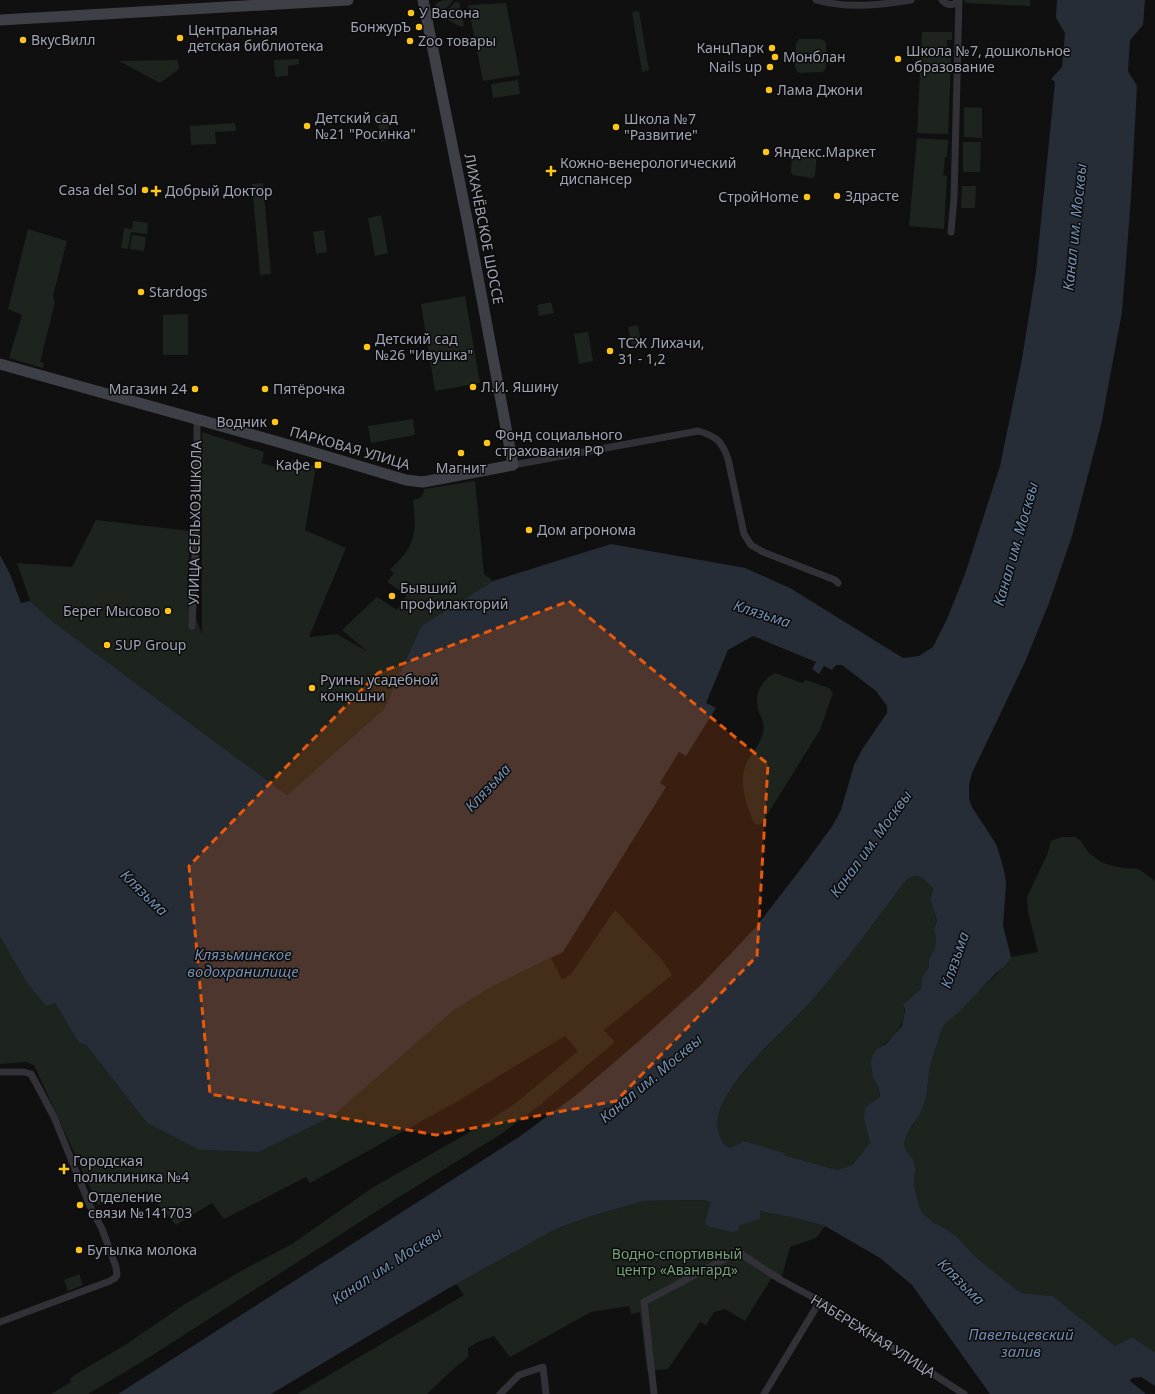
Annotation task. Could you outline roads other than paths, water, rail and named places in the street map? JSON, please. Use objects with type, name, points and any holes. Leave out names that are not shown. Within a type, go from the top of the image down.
[{"type":"street","points":[[0,20],[348,0]]},
{"type":"street","name":"ЛИХАЧЁВСКОЕ ШОССЕ","points":[[423,0],[468,224],[513,464]]},
{"type":"street","points":[[816,0],[857,6],[911,0]]},
{"type":"street","points":[[942,0],[944,3],[950,5],[959,0]]},
{"type":"street","points":[[951,232],[954,198],[959,0]]},
{"type":"street","name":"ПАРКОВАЯ УЛИЦА","points":[[0,364],[414,482],[423,482],[513,464],[698,431],[717,439],[724,448],[728,459],[744,534],[751,545],[763,552],[835,580],[838,583]]},
{"type":"street","name":"УЛИЦА СЕЛЬХОЗШКОЛА","points":[[192,626],[197,512],[196,420]]},
{"type":"street","points":[[0,1072],[24,1072],[31,1074],[38,1084],[54,1117],[90,1206],[102,1229],[116,1267],[117,1275],[110,1281],[0,1322]]},
{"type":"street","name":"НАБЕРЕЖНАЯ УЛИЦА","points":[[654,1394],[644,1302],[738,1252],[781,1280],[820,1301],[964,1394]]},
{"type":"street","points":[[764,1394],[820,1301]]},
{"type":"street","points":[[500,1394],[519,1375],[543,1367],[546,1394]]},
{"type":"water","points":[[1057,0],[1145,0],[1143,25],[1130,40],[1128,71],[1137,86],[1131,198],[1122,312],[1101,425],[1072,536],[1049,603],[1025,662],[972,773],[969,785],[969,799],[972,807],[996,844],[1004,870],[1006,884],[1003,926],[1011,957],[1004,967],[996,973],[959,1012],[945,1023],[930,1066],[926,1098],[920,1114],[908,1132],[904,1143],[906,1150],[913,1159],[916,1168],[914,1179],[915,1190],[922,1213],[934,1223],[955,1235],[978,1259],[1021,1293],[1053,1296],[1115,1346],[1132,1337],[1155,1352],[1155,1386],[1141,1377],[1132,1378],[1130,1381],[1146,1394],[990,1394],[912,1285],[880,1258],[825,1226],[760,1211],[760,1219],[738,1226],[739,1231],[732,1232],[707,1226],[705,1222],[711,1202],[704,1200],[644,1201],[585,1218],[554,1230],[449,1288],[271,1394],[118,1394],[519,1137],[575,1096],[647,1034],[702,984],[755,928],[806,862],[833,825],[841,810],[854,765],[863,748],[887,713],[887,706],[876,691],[842,665],[836,665],[832,670],[824,666],[819,674],[812,669],[816,662],[753,636],[728,650],[706,703],[716,708],[686,756],[679,752],[660,783],[666,787],[563,952],[493,986],[453,1011],[333,1116],[259,1152],[199,1150],[147,1123],[86,1045],[79,1043],[55,1003],[46,1006],[27,983],[0,936],[0,555],[10,574],[21,603],[30,601],[52,621],[287,795],[384,709],[421,626],[493,581],[611,544],[745,568],[790,588],[903,658],[919,656],[933,647],[947,619],[965,574],[1000,466],[1022,359],[1036,271],[1055,82],[1051,79],[1062,67],[1065,33],[1056,18]],"holes":[[[917,876],[922,878],[932,887],[933,891],[930,899],[937,920],[934,930],[936,937],[935,948],[929,959],[929,967],[922,977],[921,989],[903,1004],[905,1010],[902,1026],[886,1044],[877,1049],[873,1055],[871,1062],[873,1078],[879,1089],[880,1096],[865,1108],[864,1120],[870,1143],[852,1165],[837,1170],[784,1155],[785,1153],[748,1142],[742,1142],[730,1148],[725,1145],[719,1135],[718,1130],[719,1112],[729,1092],[739,1078],[750,1064],[825,985],[859,943],[903,884],[909,878]]]},
{"type":"place","name":"У Васона","points":[[411,13]]},
{"type":"place","name":"БонжурЪ","points":[[419,27]]},
{"type":"place","name":"Центральная детская библиотека","points":[[180,38]]},
{"type":"place","name":"ВкусВилл","points":[[23,40]]},
{"type":"place","name":"Zoo товары","points":[[410,41]]},
{"type":"place","name":"КанцПарк","points":[[772,48]]},
{"type":"place","name":"Монблан","points":[[775,57]]},
{"type":"place","name":"Школа №7, дошкольное образование","points":[[898,59]]},
{"type":"place","name":"Nails up","points":[[770,67]]},
{"type":"place","name":"Лама Джони","points":[[769,90]]},
{"type":"place","name":"Детский сад №21 \"Росинка\"","points":[[307,126]]},
{"type":"place","name":"Школа №7 \"Развитие\"","points":[[616,127]]},
{"type":"place","name":"Яндекс.Маркет","points":[[766,152]]},
{"type":"place","name":"Кожно-венерологический диспансер","points":[[551,171]]},
{"type":"place","name":"Casa del Sol","points":[[145,190]]},
{"type":"place","name":"Добрый Доктор","points":[[156,191]]},
{"type":"place","name":"Здрасте","points":[[837,196]]},
{"type":"place","name":"СтройHome","points":[[807,197]]},
{"type":"place","name":"Stardogs","points":[[141,292]]},
{"type":"place","name":"Детский сад №26 \"Ивушка\"","points":[[367,347]]},
{"type":"place","name":"ТСЖ Лихачи, 31 - 1,2","points":[[610,351]]},
{"type":"place","name":"Л.И. Яшину","points":[[473,387]]},
{"type":"place","name":"Магазин 24","points":[[195,389]]},
{"type":"place","name":"Пятёрочка","points":[[265,389]]},
{"type":"place","name":"Водник","points":[[275,422]]},
{"type":"place","name":"Фонд социального страхования РФ","points":[[487,443]]},
{"type":"place","name":"Магнит","points":[[461,453]]},
{"type":"place","name":"Кафе","points":[[318,465]]},
{"type":"place","name":"Дом агронома","points":[[529,530]]},
{"type":"place","name":"Бывший профилакторий","points":[[392,596]]},
{"type":"place","name":"Берег Мысово","points":[[168,611]]},
{"type":"place","name":"SUP Group","points":[[107,645]]},
{"type":"place","name":"Руины усадебной конюшни","points":[[312,688]]},
{"type":"place","name":"Городская поликлиника №4","points":[[64,1169]]},
{"type":"place","name":"Отделение связи №141703","points":[[80,1205]]},
{"type":"place","name":"Бутылка молока","points":[[79,1250]]},
{"type":"water label","name":"Канал им. Москвы","points":[[1075,227]]},
{"type":"water label","name":"Канал им. Москвы","points":[[1016,544]]},
{"type":"water label","name":"Клязьма","points":[[762,614]]},
{"type":"water label","name":"Клязьма","points":[[488,788]]},
{"type":"water label","name":"Канал им. Москвы","points":[[871,844]]},
{"type":"water label","name":"Клязьма","points":[[144,893]]},
{"type":"water label","name":"Клязьма","points":[[955,960]]},
{"type":"water label","name":"Клязьминское водохранилище","points":[[243,964]]},
{"type":"water label","name":"Канал им. Москвы","points":[[651,1079]]},
{"type":"water label","name":"Канал им. Москвы","points":[[387,1266]]},
{"type":"water label","name":"Клязьма","points":[[961,1282]]},
{"type":"water label","name":"Павельцевский залив","points":[[1021,1344]]},
{"type":"park label","name":"Водно-спортивный центр «Авангард»","points":[[677,1262]]}]
